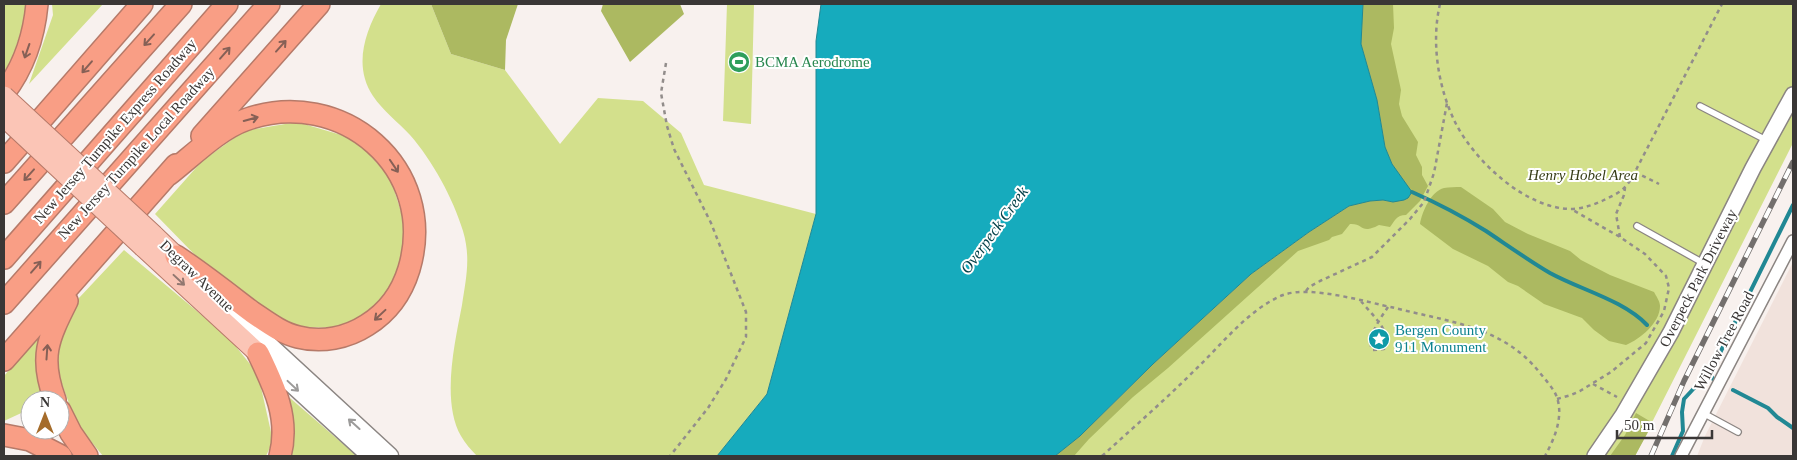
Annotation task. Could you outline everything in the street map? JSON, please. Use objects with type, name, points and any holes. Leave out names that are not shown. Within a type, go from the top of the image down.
[{"type":"highway","points":[[4,94],[18,72],[25,56],[37,4]]},
{"type":"highway","points":[[4,162],[142,4]]},
{"type":"highway","points":[[4,203],[181,4]]},
{"type":"highway","name":"New Jersey Turnpike Express Roadway","points":[[4,258],[227,4]]},
{"type":"highway","name":"New Jersey Turnpike Local Roadway","points":[[4,303],[269,4]]},
{"type":"highway","points":[[4,360],[319,4]]},
{"type":"highway","points":[[168,175],[224,131],[244,120],[284,112],[321,115],[357,130],[379,147],[404,184],[411,204],[415,227],[412,259],[402,287],[394,300],[374,321],[363,328],[350,334],[326,339],[300,337],[276,328],[176,256]]},
{"type":"highway","points":[[52,390],[48,374],[48,345],[53,327],[80,274]]},
{"type":"highway","points":[[258,353],[273,383],[282,410],[283,438],[280,456]]},
{"type":"highway","points":[[70,430],[87,456]]},
{"type":"highway","points":[[4,435],[30,440],[60,456]]},
{"type":"main road","name":"Degraw Avenue","points":[[4,94],[258,353],[370,456]]},
{"type":"main road","name":"Degraw Avenue","points":[[4,118],[148,241],[176,256],[227,306],[390,456]]},
{"type":"street","name":"Overpeck Park Driveway","points":[[1595,456],[1630,403],[1671,332],[1793,95]]},
{"type":"street","name":"Willow Tree Road","points":[[1682,456],[1793,240]]},
{"type":"lane","points":[[1700,106],[1768,141]]},
{"type":"lane","points":[[1637,226],[1705,265]]},
{"type":"lane","points":[[1703,413],[1738,432]]},
{"type":"path","points":[[1440,4],[1436,28],[1440,77],[1447,103],[1456,124],[1471,146],[1505,182],[1538,201],[1570,209],[1620,237],[1645,254],[1666,276],[1669,288],[1668,298],[1664,311],[1646,343],[1611,372],[1593,384],[1571,395],[1557,399]]},
{"type":"path","points":[[1620,237],[1616,214],[1625,188],[1722,4]]},
{"type":"path","points":[[666,63],[661,93],[674,150],[710,223],[746,312],[746,337],[726,379],[708,408],[670,456]]},
{"type":"path","points":[[1306,291],[1309,287],[1320,281],[1372,257],[1410,220],[1424,202],[1429,193],[1437,160],[1447,103]]},
{"type":"path","points":[[1635,172],[1659,184]]},
{"type":"path","points":[[1570,209],[1591,205],[1625,188]]},
{"type":"path","points":[[1102,456],[1196,370],[1239,326],[1275,300],[1285,295],[1306,291],[1360,300],[1466,324],[1510,345],[1533,364],[1555,392],[1559,405],[1558,424],[1553,441],[1545,456]]},
{"type":"path","points":[[1360,300],[1378,323],[1386,335],[1387,342],[1384,349],[1377,351],[1373,350],[1370,344],[1378,323],[1388,307]]},
{"type":"path","points":[[1593,384],[1630,403]]},
{"type":"shaded area","points":[[1793,262],[1793,456],[1697,456],[1705,436]]},
{"type":"green space","points":[[4,4],[29,4],[6,79],[4,78]]},
{"type":"green space","points":[[52,4],[103,4],[29,84],[53,15]]},
{"type":"green space","points":[[381,4],[431,4],[451,54],[505,70],[560,144],[598,98],[643,101],[681,133],[704,185],[816,214],[767,394],[717,456],[477,456],[466,444],[455,422],[452,406],[451,371],[466,277],[467,250],[459,218],[434,168],[410,135],[377,101],[367,85],[363,61],[364,49],[370,26]]},
{"type":"green space","points":[[431,4],[518,4],[506,40],[505,70],[451,54]]},
{"type":"green space","points":[[603,4],[680,4],[684,14],[630,62],[601,11]]},
{"type":"green space","name":"BCMA Aerodrome","points":[[727,4],[754,4],[751,124],[723,121]]},
{"type":"green space","name":"Henry Hobel Area","points":[[1363,4],[1793,4],[1793,143],[1635,456],[1055,456],[1349,206]]},
{"type":"green space","points":[[1363,4],[1393,4],[1394,28],[1391,44],[1401,90],[1399,104],[1402,116],[1418,142],[1416,155],[1422,167],[1422,175],[1428,186],[1420,201],[1406,215],[1398,217],[1390,227],[1379,225],[1365,229],[1358,225],[1350,224],[1342,234],[1298,251],[1133,397],[1074,456],[1055,456],[1080,436],[1153,364],[1251,274],[1349,206],[1370,201],[1383,200],[1393,202],[1411,192],[1392,164],[1385,147],[1377,100],[1361,44]]},
{"type":"green space","points":[[297,122],[355,139],[390,177],[405,224],[400,263],[387,296],[345,328],[293,327],[244,294],[195,255],[155,214],[202,161],[244,131]]},
{"type":"green space","points":[[1461,187],[1493,209],[1505,222],[1528,234],[1570,251],[1581,260],[1610,275],[1654,292],[1660,306],[1657,318],[1653,324],[1643,335],[1626,345],[1609,341],[1582,318],[1544,304],[1518,286],[1508,282],[1488,266],[1453,249],[1420,224],[1425,208],[1435,193],[1444,188]]},
{"type":"green space","points":[[124,250],[229,338],[258,374],[273,441],[266,456],[103,456],[76,423],[70,406],[70,390],[64,390],[57,370],[59,331],[78,299]]},
{"type":"green space","points":[[44,330],[47,390],[20,390],[20,414],[4,421],[4,376]]},
{"type":"green space","points":[[290,398],[357,456],[286,456],[289,439]]},
{"type":"green space","points":[[1636,413],[1653,423],[1635,456],[1610,456],[1625,435]]},
{"type":"water","name":"Overpeck Creek","points":[[821,4],[1363,4],[1361,44],[1377,100],[1385,147],[1392,164],[1412,192],[1404,200],[1393,202],[1383,200],[1370,201],[1349,206],[1251,274],[1153,364],[1080,436],[1055,456],[717,456],[767,394],[816,214],[816,41]]},
{"type":"waterway","points":[[1412,192],[1477,225],[1550,273],[1614,302],[1637,316],[1647,325]]},
{"type":"waterway","points":[[1672,456],[1683,431],[1682,412],[1684,399],[1715,363],[1793,205]]},
{"type":"waterway","points":[[1706,368],[1713,379]]},
{"type":"waterway","points":[[1733,390],[1768,408],[1793,428]]},
{"type":"railway","points":[[1651,456],[1684,381],[1793,162]]},
{"type":"place","name":"BCMA Aerodrome","points":[[739,62]]},
{"type":"place","name":"Bergen County 911 Monument","points":[[1379,339]]}]
